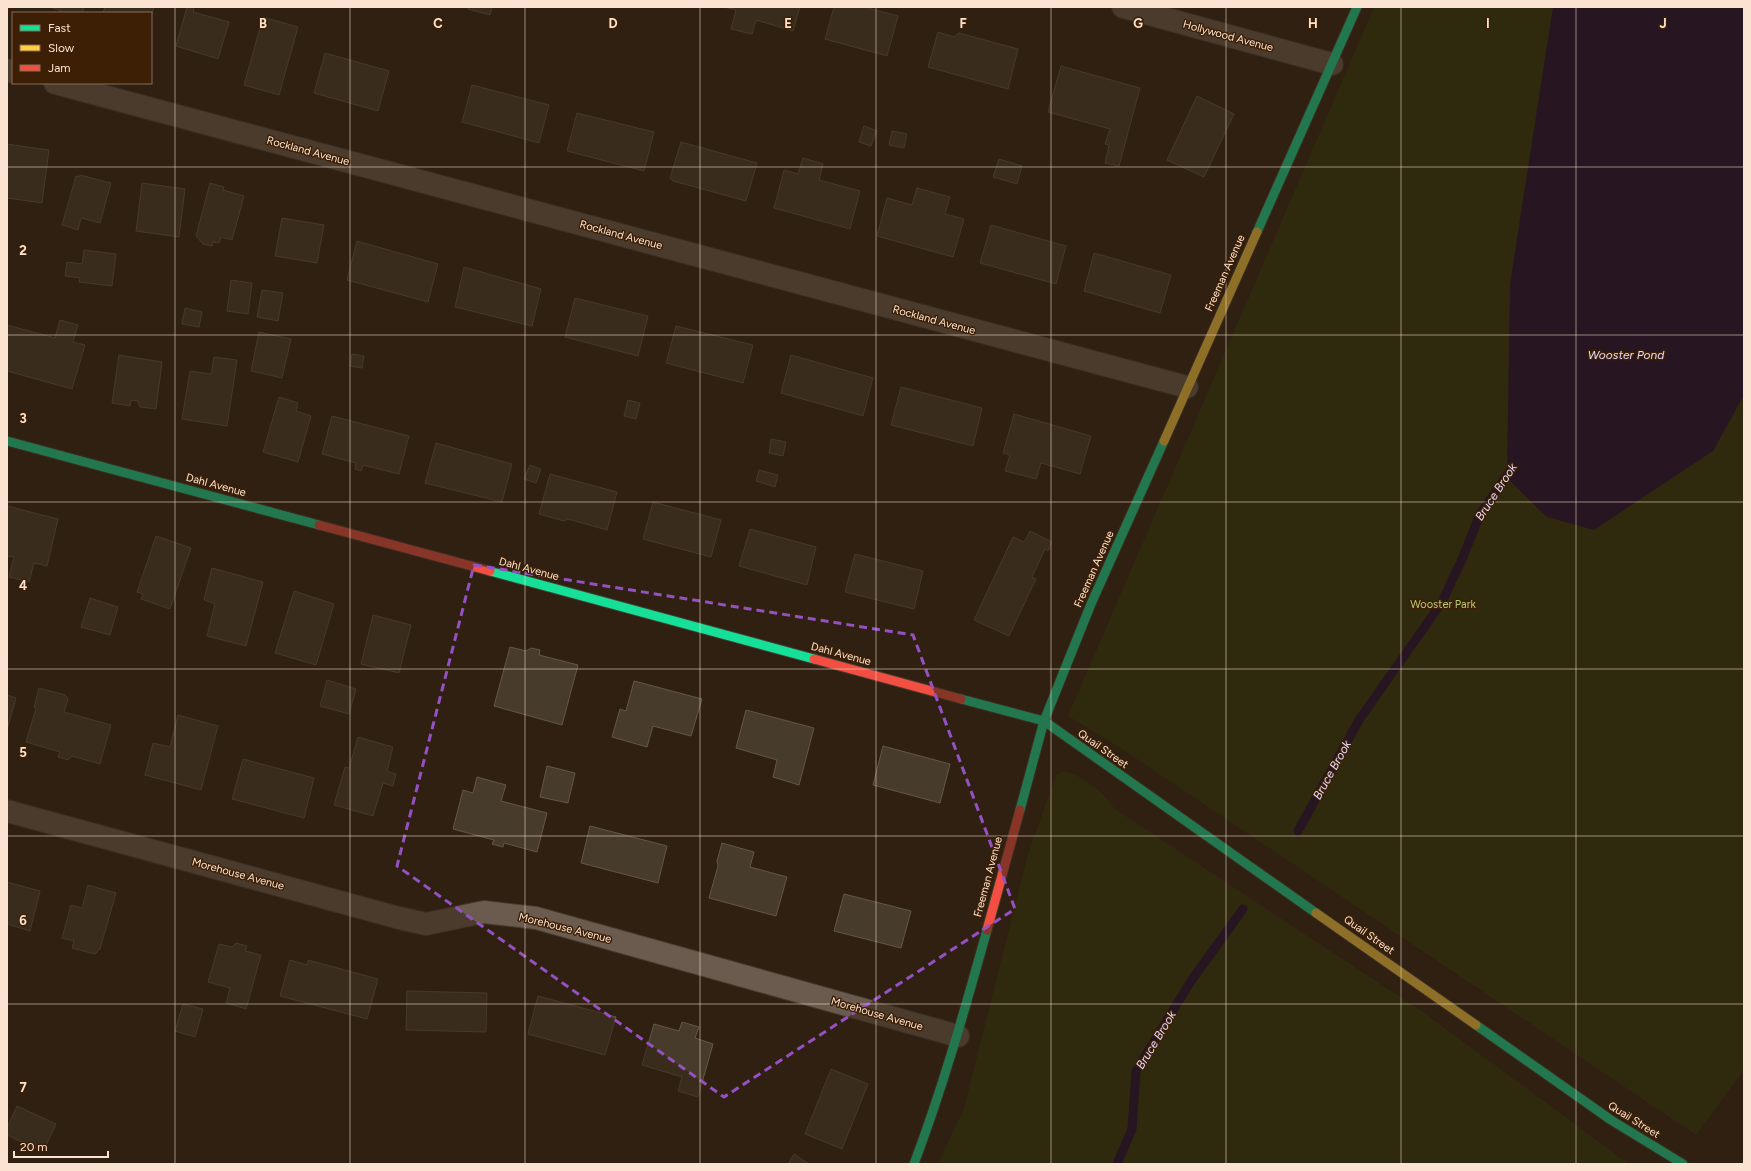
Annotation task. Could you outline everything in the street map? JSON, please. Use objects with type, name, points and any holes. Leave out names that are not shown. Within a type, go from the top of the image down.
[{"type":"street","name":"Hollywood Avenue","points":[[1123,7],[1332,64]]},
{"type":"street","name":"Freeman Avenue","points":[[914,1164],[935,1109],[958,1036],[1044,721],[1094,597],[1357,7]]},
{"type":"street","name":"Rockland Avenue","points":[[59,84],[1187,387]]},
{"type":"street","name":"Dahl Avenue","points":[[7,441],[1044,721]]},
{"type":"street","name":"Quail Street","points":[[1044,721],[1611,1120],[1683,1164]]},
{"type":"street","name":"Morehouse Avenue","points":[[7,811],[399,918],[426,924],[484,912],[536,918],[958,1036]]},
{"type":"highlighted area","points":[[474,565],[913,635],[1015,909],[724,1097],[397,866]]},
{"type":"green space","name":"Wooster Park","points":[[1374,7],[1744,7],[1744,1070],[1696,1135],[1119,747],[1068,716]]},
{"type":"green space","points":[[1063,771],[1071,773],[1086,781],[1099,791],[1115,809],[1423,1012],[1629,1164],[938,1164],[964,1108],[1028,854],[1056,775]]},
{"type":"water","name":"Wooster Pond","points":[[1553,7],[1744,7],[1744,395],[1713,451],[1594,530],[1547,517],[1507,478],[1510,284]]},
{"type":"building","points":[[49,7],[84,7],[82,12],[59,12],[60,10]]},
{"type":"building","points":[[105,7],[154,7],[152,13],[103,12]]},
{"type":"building","points":[[187,7],[194,7],[193,12],[229,22],[218,59],[176,46]]},
{"type":"building","points":[[468,7],[492,7],[490,15],[468,9]]},
{"type":"building","points":[[724,7],[800,7],[793,31],[756,20],[752,34],[731,29],[736,10]]},
{"type":"building","points":[[834,7],[864,7],[898,16],[887,56],[825,39]]},
{"type":"building","points":[[263,17],[298,27],[279,95],[244,85]]},
{"type":"building","points":[[938,32],[954,37],[959,33],[1018,49],[1008,89],[928,67]]},
{"type":"building","points":[[325,53],[389,71],[378,111],[314,93]]},
{"type":"building","points":[[1061,66],[1140,88],[1119,166],[1105,163],[1109,145],[1105,144],[1110,129],[1048,112]]},
{"type":"building","points":[[472,85],[549,105],[539,143],[462,122]]},
{"type":"building","points":[[1197,96],[1234,114],[1204,177],[1167,160]]},
{"type":"building","points":[[577,113],[654,132],[644,171],[567,151]]},
{"type":"building","points":[[864,126],[877,131],[871,146],[859,142]]},
{"type":"building","points":[[892,131],[907,134],[904,148],[889,145]]},
{"type":"building","points":[[681,142],[757,163],[746,201],[673,181],[670,178]]},
{"type":"building","points":[[7,144],[49,150],[42,203],[7,198]]},
{"type":"building","points":[[803,158],[823,164],[819,180],[860,191],[850,229],[774,208],[784,170],[798,174]]},
{"type":"building","points":[[999,159],[1022,166],[1017,184],[993,177]]},
{"type":"building","points":[[80,175],[111,183],[100,223],[81,218],[78,230],[62,225],[76,176],[79,177]]},
{"type":"building","points":[[142,183],[185,189],[179,237],[136,231]]},
{"type":"building","points":[[210,183],[224,187],[223,190],[244,196],[232,240],[221,237],[219,243],[213,242],[212,246],[203,244],[196,236]]},
{"type":"building","points":[[917,188],[950,197],[945,214],[964,219],[953,257],[877,236],[887,198],[912,205]]},
{"type":"building","points":[[282,218],[324,225],[317,263],[275,256]]},
{"type":"building","points":[[991,225],[1066,246],[1056,284],[980,263]]},
{"type":"building","points":[[357,241],[438,264],[428,302],[347,280]]},
{"type":"building","points":[[84,250],[116,254],[112,286],[79,282],[80,278],[65,276],[67,262],[82,264]]},
{"type":"building","points":[[1094,253],[1171,275],[1160,313],[1084,291]]},
{"type":"building","points":[[464,267],[541,289],[532,326],[455,307]]},
{"type":"building","points":[[231,280],[252,283],[248,314],[227,311]]},
{"type":"building","points":[[262,290],[283,293],[278,321],[257,317]]},
{"type":"building","points":[[575,298],[648,316],[638,356],[565,337]]},
{"type":"building","points":[[185,308],[202,312],[199,327],[182,324]]},
{"type":"building","points":[[60,320],[78,325],[73,342],[85,345],[72,389],[7,371],[7,325],[55,338]]},
{"type":"building","points":[[676,326],[753,345],[743,383],[666,363]]},
{"type":"building","points":[[259,332],[291,339],[282,378],[251,371]]},
{"type":"building","points":[[352,354],[364,356],[362,368],[350,366]]},
{"type":"building","points":[[119,355],[162,362],[156,409],[140,407],[138,401],[131,400],[130,406],[112,403]]},
{"type":"building","points":[[791,355],[873,378],[863,416],[781,393]]},
{"type":"building","points":[[214,357],[237,360],[227,426],[182,419],[190,371],[211,374]]},
{"type":"building","points":[[901,387],[982,408],[973,446],[891,425]]},
{"type":"building","points":[[279,397],[298,403],[296,411],[311,416],[298,462],[263,452]]},
{"type":"building","points":[[628,400],[640,403],[636,419],[624,416]]},
{"type":"building","points":[[1014,414],[1091,436],[1080,474],[1041,463],[1036,479],[1005,471],[1010,455],[1003,453]]},
{"type":"building","points":[[332,416],[409,436],[399,474],[363,465],[361,471],[355,469],[356,463],[322,454]]},
{"type":"building","points":[[771,439],[786,442],[783,456],[769,453]]},
{"type":"building","points":[[436,443],[512,464],[502,502],[425,483]]},
{"type":"building","points":[[530,465],[541,469],[536,483],[524,479]]},
{"type":"building","points":[[759,470],[778,475],[775,487],[756,481]]},
{"type":"building","points":[[550,474],[617,492],[607,530],[568,519],[564,521],[539,514]]},
{"type":"building","points":[[653,502],[721,520],[711,557],[643,539]]},
{"type":"building","points":[[7,506],[58,519],[47,566],[34,563],[29,582],[9,577],[14,557],[7,556]]},
{"type":"building","points":[[750,529],[816,547],[807,585],[739,566]]},
{"type":"building","points":[[1030,531],[1052,542],[1048,551],[1045,549],[1032,577],[1036,579],[1009,636],[974,620],[1013,537],[1024,542]]},
{"type":"building","points":[[156,536],[191,548],[170,609],[141,599],[143,594],[137,592]]},
{"type":"building","points":[[855,554],[923,571],[914,609],[845,592]]},
{"type":"building","points":[[212,568],[263,582],[246,646],[207,636],[215,604],[204,600]]},
{"type":"building","points":[[294,591],[334,604],[316,665],[275,653]]},
{"type":"building","points":[[90,598],[118,607],[110,635],[81,627]]},
{"type":"building","points":[[373,615],[411,625],[399,673],[361,664]]},
{"type":"building","points":[[510,647],[526,651],[531,648],[540,650],[539,655],[578,665],[562,725],[494,706]]},
{"type":"building","points":[[327,680],[356,689],[349,714],[320,706]]},
{"type":"building","points":[[634,681],[702,699],[691,736],[653,726],[647,747],[612,737],[620,709],[626,711]]},
{"type":"building","points":[[39,688],[65,695],[68,699],[64,712],[111,725],[100,764],[72,756],[68,760],[58,757],[60,752],[26,742],[36,708],[34,707]]},
{"type":"building","points":[[7,695],[16,698],[7,730]]},
{"type":"building","points":[[746,710],[814,728],[799,785],[773,777],[777,760],[736,748]]},
{"type":"building","points":[[178,715],[218,726],[201,790],[145,775],[153,743],[170,747]]},
{"type":"building","points":[[358,737],[393,747],[387,771],[396,774],[393,786],[383,783],[373,816],[334,805],[345,767],[349,768]]},
{"type":"building","points":[[883,746],[950,764],[940,803],[873,785]]},
{"type":"building","points":[[243,759],[314,778],[304,818],[232,799]]},
{"type":"building","points":[[547,766],[575,773],[568,803],[540,797]]},
{"type":"building","points":[[477,777],[506,785],[501,801],[547,813],[537,852],[504,843],[503,847],[492,844],[494,840],[453,829],[463,790],[473,793]]},
{"type":"building","points":[[590,826],[667,846],[658,883],[581,863]]},
{"type":"building","points":[[722,843],[754,852],[750,867],[787,877],[776,916],[709,898],[718,866],[717,861]]},
{"type":"building","points":[[7,882],[40,891],[30,931],[7,924]]},
{"type":"building","points":[[88,885],[116,893],[100,949],[95,954],[72,948],[74,941],[62,938],[71,905],[82,908]]},
{"type":"building","points":[[844,894],[911,911],[901,948],[834,931]]},
{"type":"building","points":[[236,943],[247,946],[245,951],[261,955],[246,1009],[226,1003],[230,988],[208,982],[219,944],[232,947]]},
{"type":"building","points":[[290,960],[307,965],[308,960],[378,979],[367,1019],[280,996]]},
{"type":"building","points":[[407,991],[487,993],[486,1032],[406,1030]]},
{"type":"building","points":[[538,996],[616,1017],[605,1055],[528,1034]]},
{"type":"building","points":[[183,1004],[203,1009],[195,1037],[175,1031]]},
{"type":"building","points":[[682,1022],[699,1027],[695,1038],[713,1044],[698,1097],[678,1091],[682,1077],[642,1065],[654,1024],[679,1031]]},
{"type":"building","points":[[831,1069],[868,1084],[842,1149],[805,1134]]},
{"type":"building","points":[[17,1106],[56,1124],[43,1152],[7,1135],[7,1128]]},
{"type":"building","points":[[794,1154],[809,1164],[788,1164]]},
{"type":"waterway","name":"Bruce Brook","points":[[1298,831],[1359,720],[1442,602],[1463,557],[1480,514],[1512,468]]},
{"type":"waterway","name":"Bruce Brook","points":[[1117,1164],[1132,1129],[1136,1071],[1191,981],[1243,909]]},
{"type":"traffic: fast","points":[[1257,232],[1357,7]]},
{"type":"traffic: fast","points":[[7,441],[319,525]]},
{"type":"traffic: fast","points":[[1020,810],[1044,721],[1091,604],[1164,441]]},
{"type":"traffic: fast","points":[[490,571],[814,659]]},
{"type":"traffic: fast","points":[[961,699],[1044,721],[1316,913]]},
{"type":"traffic: fast","points":[[914,1164],[944,1077],[987,930]]},
{"type":"traffic: fast","points":[[1476,1025],[1611,1120],[1683,1164]]},
{"type":"traffic: slow","points":[[1164,441],[1257,232]]},
{"type":"traffic: slow","points":[[1316,913],[1476,1025]]},
{"type":"traffic: jam","points":[[319,525],[490,571]]},
{"type":"traffic: jam","points":[[814,659],[961,699]]},
{"type":"traffic: jam","points":[[987,930],[1020,810]]}]
